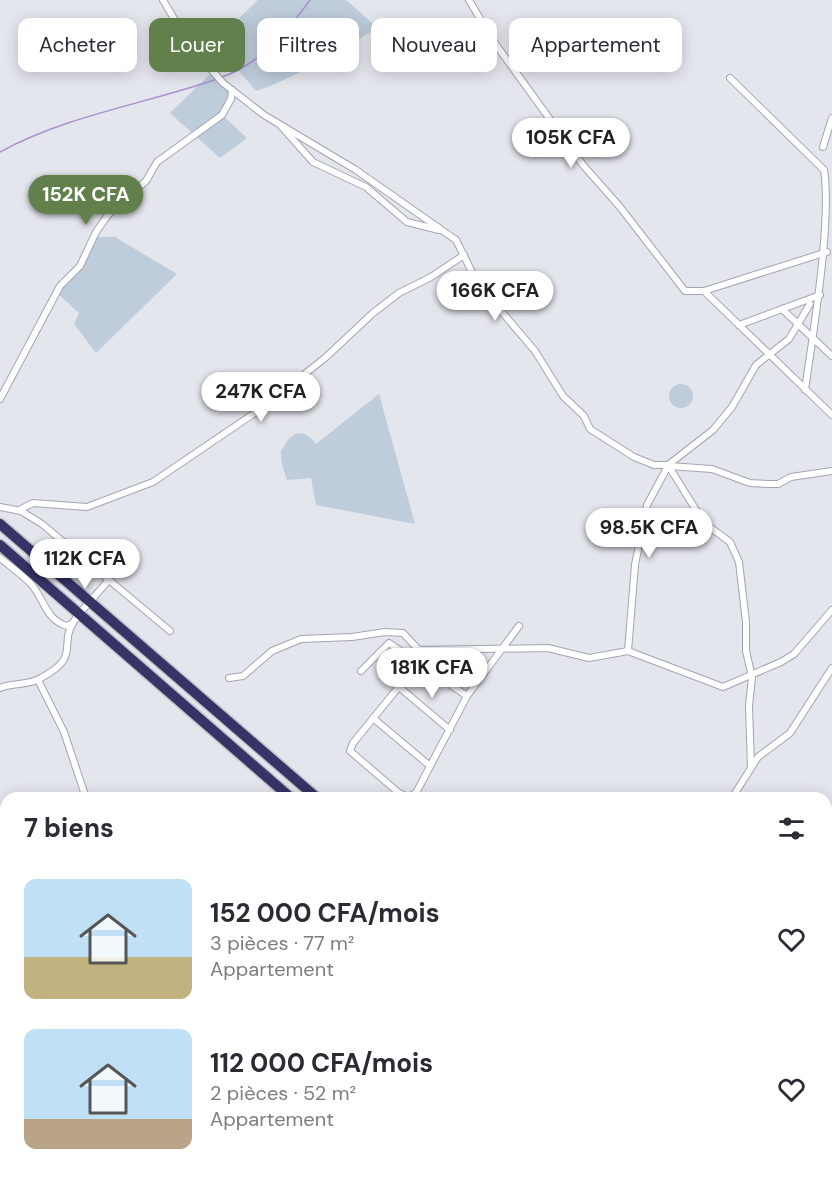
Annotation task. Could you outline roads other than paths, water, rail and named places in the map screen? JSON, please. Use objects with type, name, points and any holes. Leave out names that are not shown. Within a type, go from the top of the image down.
[{"type":"highway","points":[[0,524],[310,792]]},
{"type":"highway","points":[[0,545],[76,619],[284,792]]},
{"type":"street","points":[[163,0],[199,57],[214,76],[279,124],[296,132],[356,170],[456,240],[486,300],[501,310],[535,351],[563,396],[584,416],[590,429],[634,457],[662,467],[668,465],[726,416],[747,379],[769,354],[785,343],[799,325],[810,304]]},
{"type":"street","points":[[469,0],[494,42],[583,165],[620,207],[685,291],[704,291],[827,252]]},
{"type":"street","points":[[730,78],[824,170],[829,187],[827,252],[805,390]]},
{"type":"street","points":[[0,399],[60,286],[80,266],[96,232],[108,215],[146,181],[157,162],[222,115],[231,99],[232,90]]},
{"type":"street","points":[[823,147],[832,118]]},
{"type":"street","points":[[279,124],[313,162],[366,187],[407,222],[443,231]]},
{"type":"street","points":[[19,510],[33,503],[87,507],[153,482],[259,410],[274,393],[292,384],[325,358],[373,313],[399,293],[464,255]]},
{"type":"street","points":[[704,291],[832,415]]},
{"type":"street","points":[[739,325],[820,295]]},
{"type":"street","points":[[782,309],[832,356]]},
{"type":"street","points":[[668,465],[711,469],[750,483],[769,484],[778,484],[805,474],[832,471]]},
{"type":"street","points":[[628,651],[635,565],[647,505],[668,465]]},
{"type":"street","points":[[668,465],[698,515],[714,532],[730,542],[737,557],[746,622],[746,651],[752,674],[751,768]]},
{"type":"street","points":[[0,507],[19,510],[42,524],[170,631]]},
{"type":"street","points":[[0,558],[31,584],[43,607],[56,620],[67,626],[76,619],[108,581]]},
{"type":"street","points":[[229,678],[243,676],[272,651],[301,639],[352,637],[385,632],[403,633],[418,649],[422,650],[548,648],[589,658],[628,651],[723,687],[794,654],[832,610]]},
{"type":"street","points":[[0,688],[38,680],[58,667],[68,655],[76,619]]},
{"type":"street","points":[[417,792],[467,696],[519,626]]},
{"type":"street","points":[[361,671],[389,643],[467,696]]},
{"type":"street","points":[[398,792],[353,756],[351,746],[419,662]]},
{"type":"street","points":[[736,792],[751,768],[768,748],[789,733],[832,668]]},
{"type":"street","points":[[38,680],[61,725],[84,792]]},
{"type":"street","points":[[399,687],[450,730]]},
{"type":"street","points":[[373,718],[430,766]]},
{"type":"waterway","points":[[222,77],[249,64],[272,46],[310,0]]},
{"type":"waterway","points":[[0,152],[52,128],[217,79]]}]
